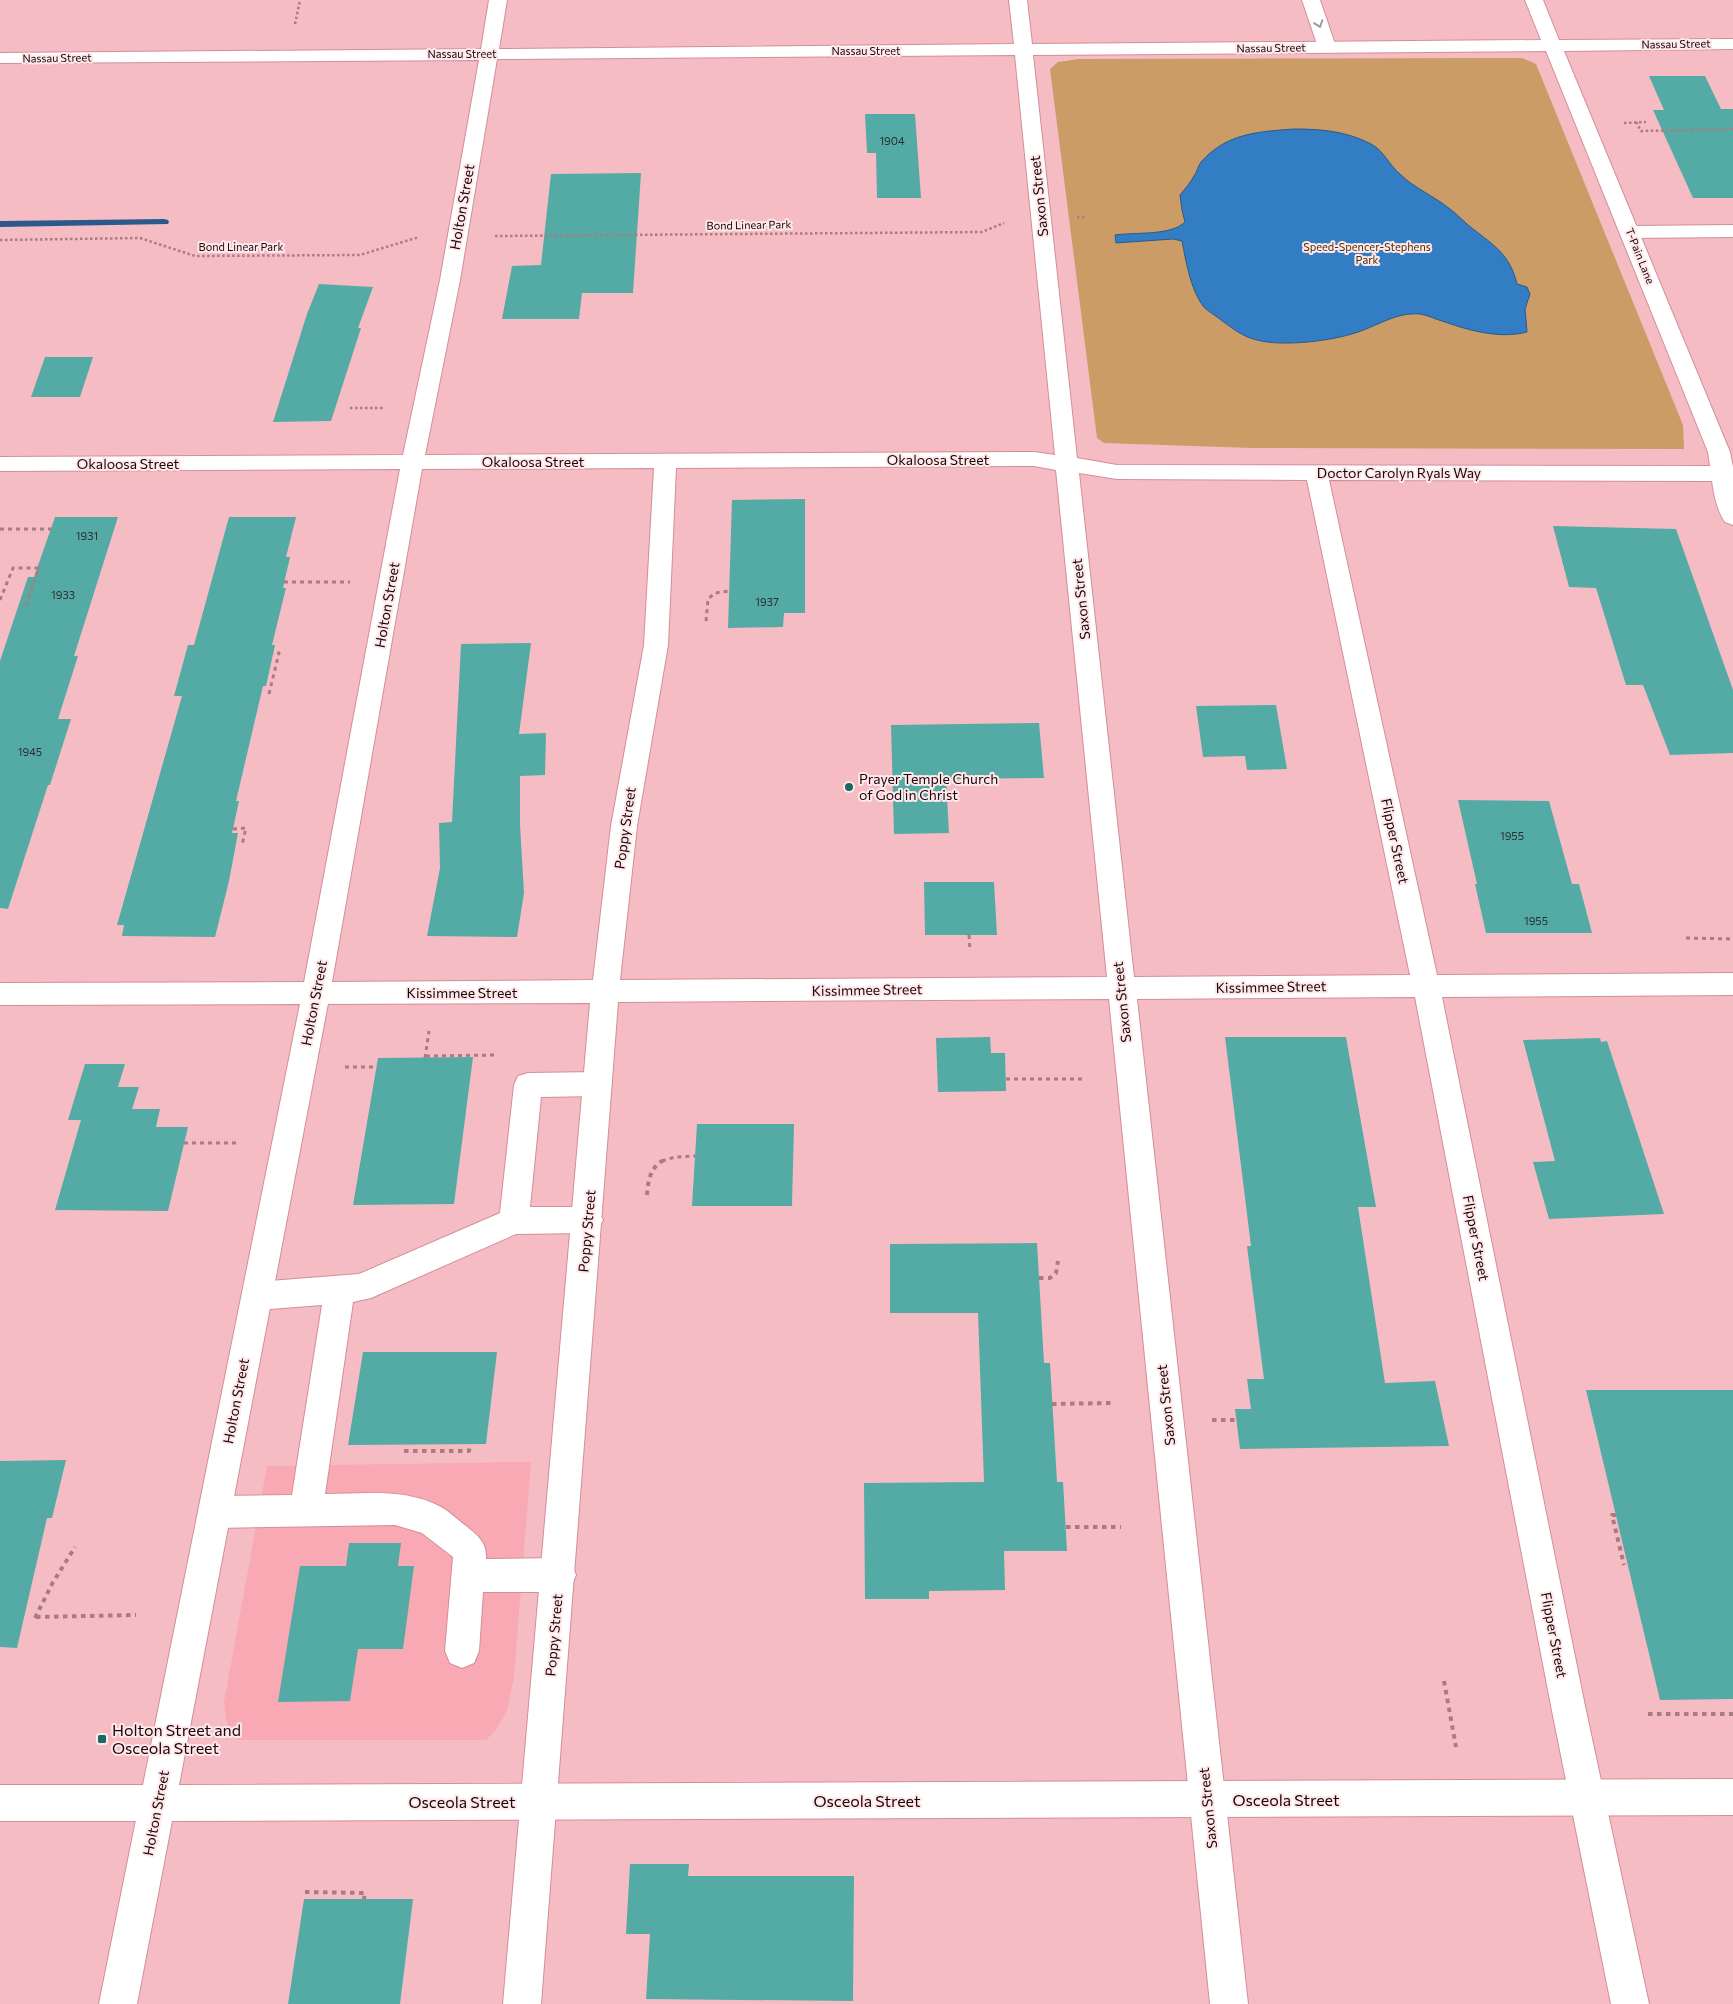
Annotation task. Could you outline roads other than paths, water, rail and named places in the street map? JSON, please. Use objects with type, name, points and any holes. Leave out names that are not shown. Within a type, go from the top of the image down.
[{"type":"street","name":"Holton Street","points":[[118,2004],[316,993],[412,462],[450,280],[498,0]]},
{"type":"street","name":"Saxon Street","points":[[1018,0],[1120,988],[1229,2004]]},
{"type":"street","points":[[1311,0],[1327,48]]},
{"type":"street","name":"T-Pain Lane","points":[[1534,0],[1631,232],[1728,474],[1726,499],[1733,517]]},
{"type":"street","name":"Nassau Street","points":[[0,58],[1733,44]]},
{"type":"street","points":[[1631,232],[1733,231]]},
{"type":"street","name":"Okaloosa Street","points":[[0,464],[1034,459],[1066,464]]},
{"type":"street","name":"Poppy Street","points":[[522,2004],[559,1575],[605,992],[624,826],[656,645],[665,461]]},
{"type":"street","name":"Doctor Carolyn Ryals Way","points":[[1066,464],[1117,472],[1728,474]]},
{"type":"street","name":"Flipper Street","points":[[1316,472],[1426,985],[1586,1797],[1630,2004]]},
{"type":"street","name":"Kissimmee Street","points":[[0,994],[1733,984]]},
{"type":"street","points":[[514,1221],[528,1085],[598,1084]]},
{"type":"street","points":[[257,1296],[360,1288],[448,1252],[514,1221],[588,1220]]},
{"type":"street","points":[[306,1511],[340,1290]]},
{"type":"street","points":[[215,1512],[395,1509],[431,1519],[470,1550],[462,1651]]},
{"type":"street","points":[[468,1576],[559,1575]]},
{"type":"street","name":"Osceola Street","points":[[0,1803],[1733,1797]]},
{"type":"water","points":[[1293,129],[1333,132],[1352,136],[1371,144],[1379,150],[1396,171],[1418,188],[1444,204],[1495,246],[1506,258],[1517,284],[1527,287],[1530,294],[1525,309],[1527,332],[1506,335],[1486,333],[1420,314],[1412,314],[1396,317],[1348,335],[1322,340],[1280,343],[1257,340],[1238,332],[1203,306],[1192,283],[1182,241],[1173,239],[1116,243],[1115,235],[1171,230],[1185,222],[1180,195],[1196,173],[1201,162],[1221,145],[1255,133]]},
{"type":"waterway","points":[[0,224],[164,222]]},
{"type":"place","name":"Prayer Temple Church of God in Christ","points":[[849,787]]},
{"type":"place","name":"Holton Street and Osceola Street","points":[[102,1739]]},
{"type":"park label","name":"Speed-Spencer-Stephens Park","points":[[1367,253]]}]
